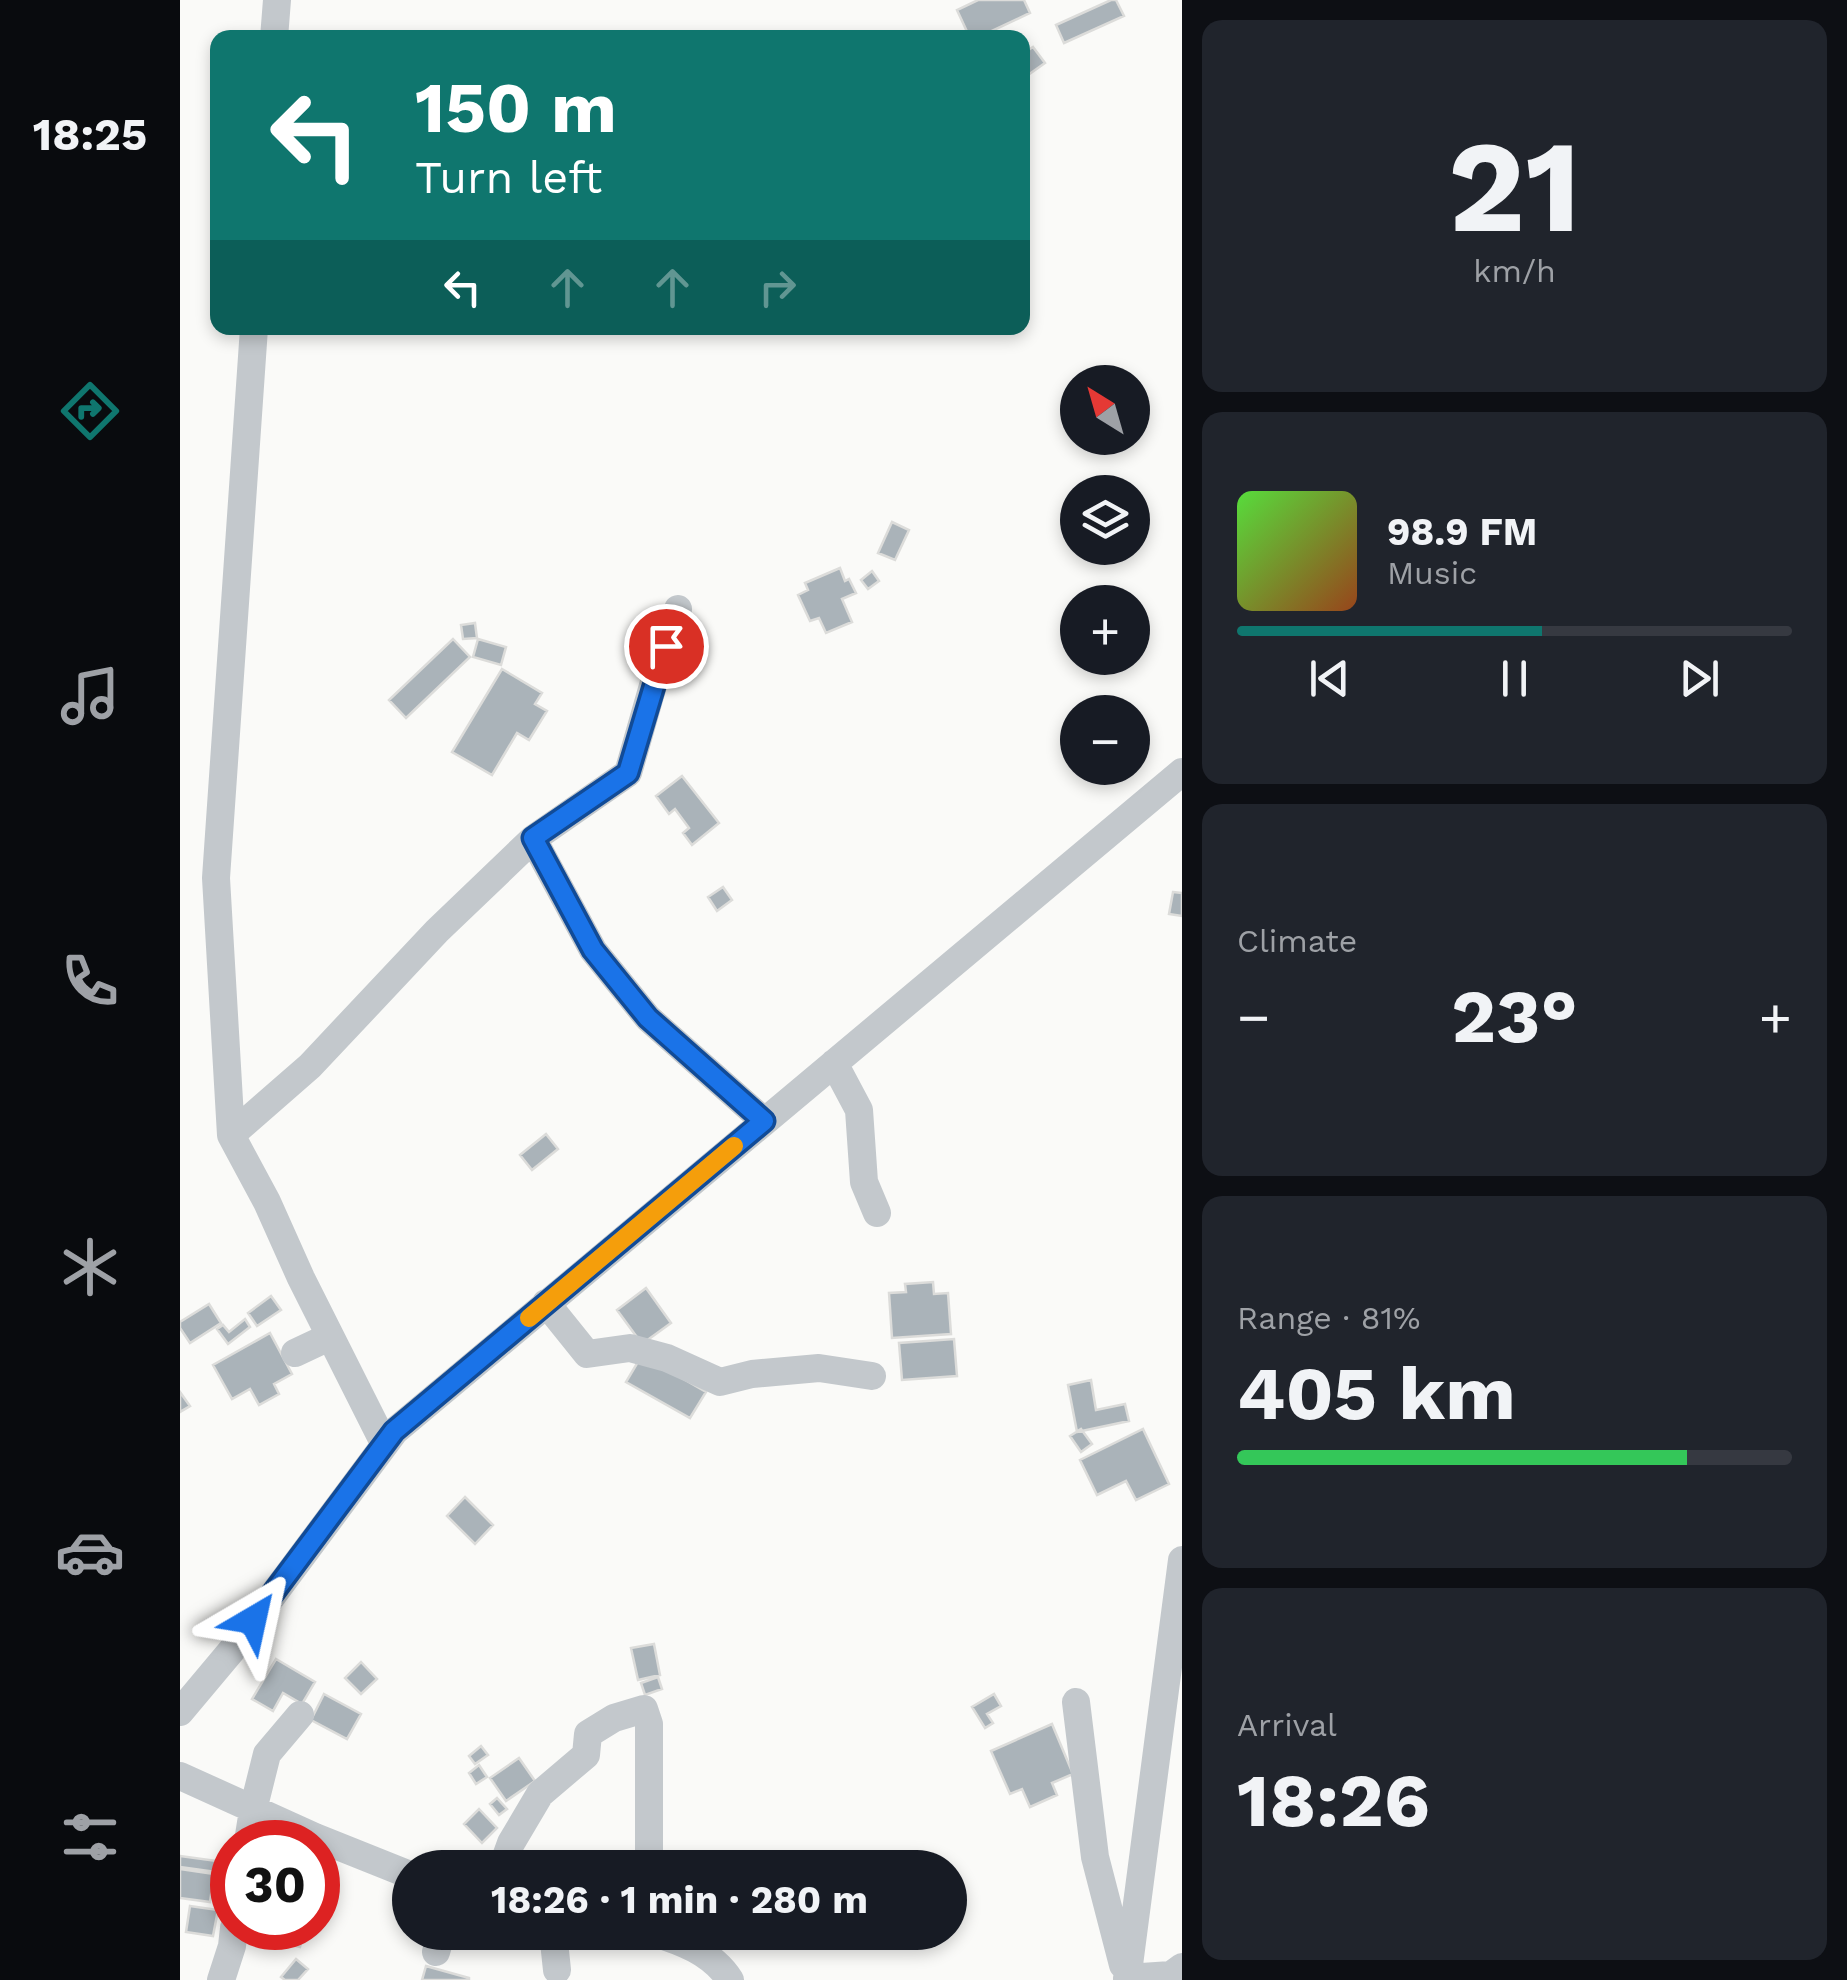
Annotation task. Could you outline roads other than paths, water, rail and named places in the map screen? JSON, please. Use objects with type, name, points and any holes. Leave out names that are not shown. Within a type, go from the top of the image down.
[{"type":"street","points":[[275,30],[277,0]]},
{"type":"street","points":[[254,335],[216,878],[231,1135],[384,1444]]},
{"type":"street","points":[[231,1135],[310,1066],[533,838],[628,773],[678,609]]},
{"type":"street","points":[[180,1712],[232,1650],[394,1431],[1182,772]]},
{"type":"street","points":[[533,838],[593,950],[648,1018],[764,1121]]},
{"type":"street","points":[[834,1063],[859,1110],[864,1182],[877,1213]]},
{"type":"street","points":[[546,1303],[588,1354],[630,1348],[667,1358],[720,1382],[752,1374],[819,1368],[872,1376]]},
{"type":"street","points":[[296,1353],[330,1337]]},
{"type":"street","points":[[1128,1979],[1182,1560]]},
{"type":"street","points":[[1076,1702],[1095,1857],[1128,1979]]},
{"type":"street","points":[[508,1850],[540,1794],[586,1755],[588,1734],[614,1718],[644,1710],[650,1724],[649,1850]]},
{"type":"street","points":[[251,1820],[267,1754],[300,1715]]},
{"type":"street","points":[[180,1776],[392,1868]]},
{"type":"street","points":[[221,1980],[231,1950]]},
{"type":"street","points":[[554,1950],[556,1970]]},
{"type":"street","points":[[697,1950],[723,1968],[730,1980]]},
{"type":"street","points":[[1128,1979],[1171,1976],[1182,1967]]}]
